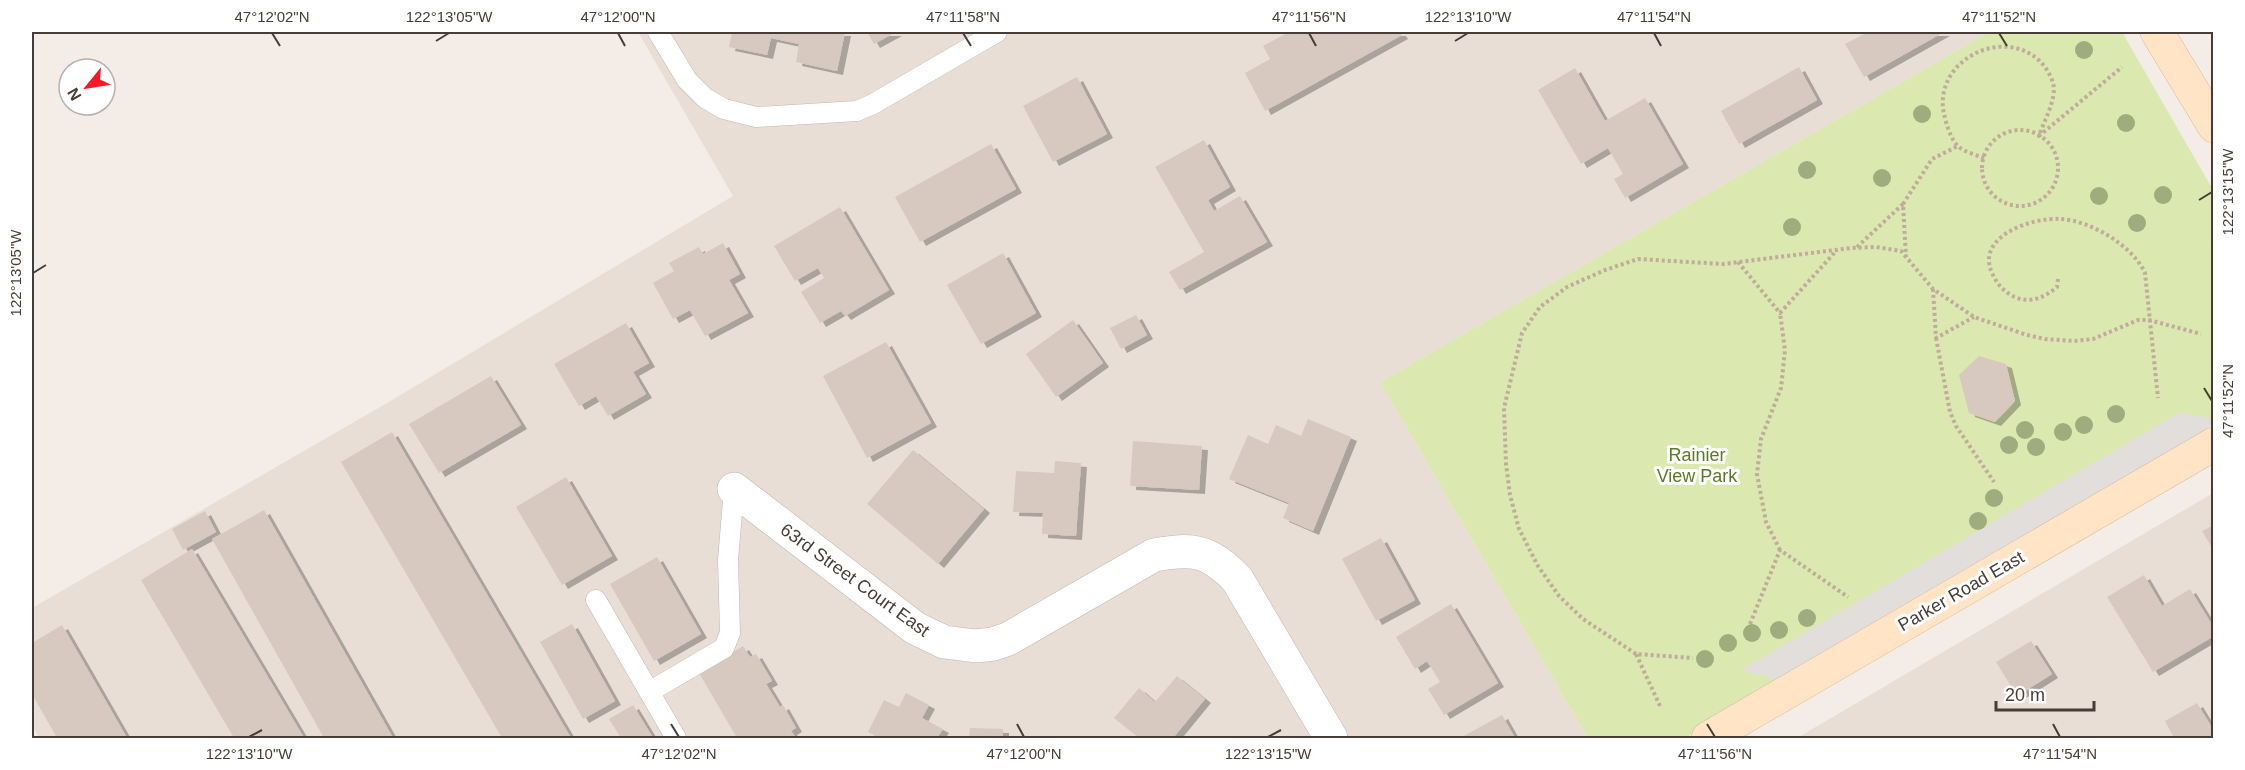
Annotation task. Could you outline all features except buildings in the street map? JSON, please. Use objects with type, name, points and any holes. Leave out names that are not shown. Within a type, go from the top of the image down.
[{"type":"street","points":[[2157,32],[2214,126]]},
{"type":"street","name":"Parker Road East","points":[[1708,738],[2214,444]]},
{"type":"street","name":"63rd Street Court East","points":[[734,489],[915,628],[944,642],[976,646],[1008,639],[1154,555],[1178,551],[1197,552],[1214,559],[1238,579],[1331,738]]},
{"type":"lane","points":[[658,32],[687,80],[705,98],[724,109],[756,117],[857,111],[997,32]]},
{"type":"lane","points":[[649,692],[724,648],[730,633],[728,560],[734,489]]},
{"type":"lane","points":[[596,600],[676,738]]},
{"type":"path","points":[[1984,158],[1958,146],[1944,115],[1943,97],[1947,82],[1960,62],[1975,52],[2001,45],[2021,50],[2032,55],[2050,74],[2054,87],[2052,102],[2039,136]]},
{"type":"path","points":[[2039,136],[2122,67]]},
{"type":"path","points":[[2020,130],[2039,136],[2047,141],[2055,154],[2058,169],[2055,183],[2046,196],[2034,204],[2019,206],[2005,203],[1992,195],[1984,182],[1981,168],[1985,153],[1993,141],[2006,132],[2020,130]]},
{"type":"path","points":[[1857,247],[1903,204],[1932,159],[1958,146]]},
{"type":"path","points":[[1903,204],[1906,258]]},
{"type":"path","points":[[2058,279],[2057,287],[2039,299],[2015,297],[1996,282],[1989,262],[1990,251],[1994,243],[2005,234],[2030,222],[2059,218],[2077,221],[2115,240],[2140,262],[2145,273],[2158,398]]},
{"type":"path","points":[[1693,658],[1636,654],[1583,619],[1559,596],[1538,566],[1520,529],[1510,495],[1506,464],[1504,408],[1522,333],[1540,307],[1567,287],[1605,270],[1638,259],[1723,264],[1838,249],[1876,247],[1901,251],[1933,289],[1974,317],[2027,335],[2074,341],[2093,339],[2138,320],[2149,320],[2201,334]]},
{"type":"path","points":[[1780,313],[1838,249]]},
{"type":"path","points":[[1738,262],[1780,313],[1785,350],[1781,388],[1761,438],[1757,474],[1766,522],[1780,550],[1848,597]]},
{"type":"path","points":[[1933,289],[1936,338],[1950,412],[1956,426],[1995,482]]},
{"type":"path","points":[[1936,338],[1974,317]]},
{"type":"path","points":[[1750,624],[1780,550]]},
{"type":"path","points":[[1636,654],[1660,706]]},
{"type":"shaded area","points":[[638,32],[1989,32],[1380,382],[1588,738],[39,738],[32,725],[32,608],[387,403],[733,196]]},
{"type":"shaded area","points":[[2180,412],[2213,419],[2213,425],[1784,681],[1741,670]]},
{"type":"shaded area","points":[[2213,493],[2213,738],[1797,738]]},
{"type":"green space","name":"Rainier View Park","points":[[1989,32],[2122,32],[2213,190],[2213,425],[1685,738],[1588,738],[1380,382]]}]
